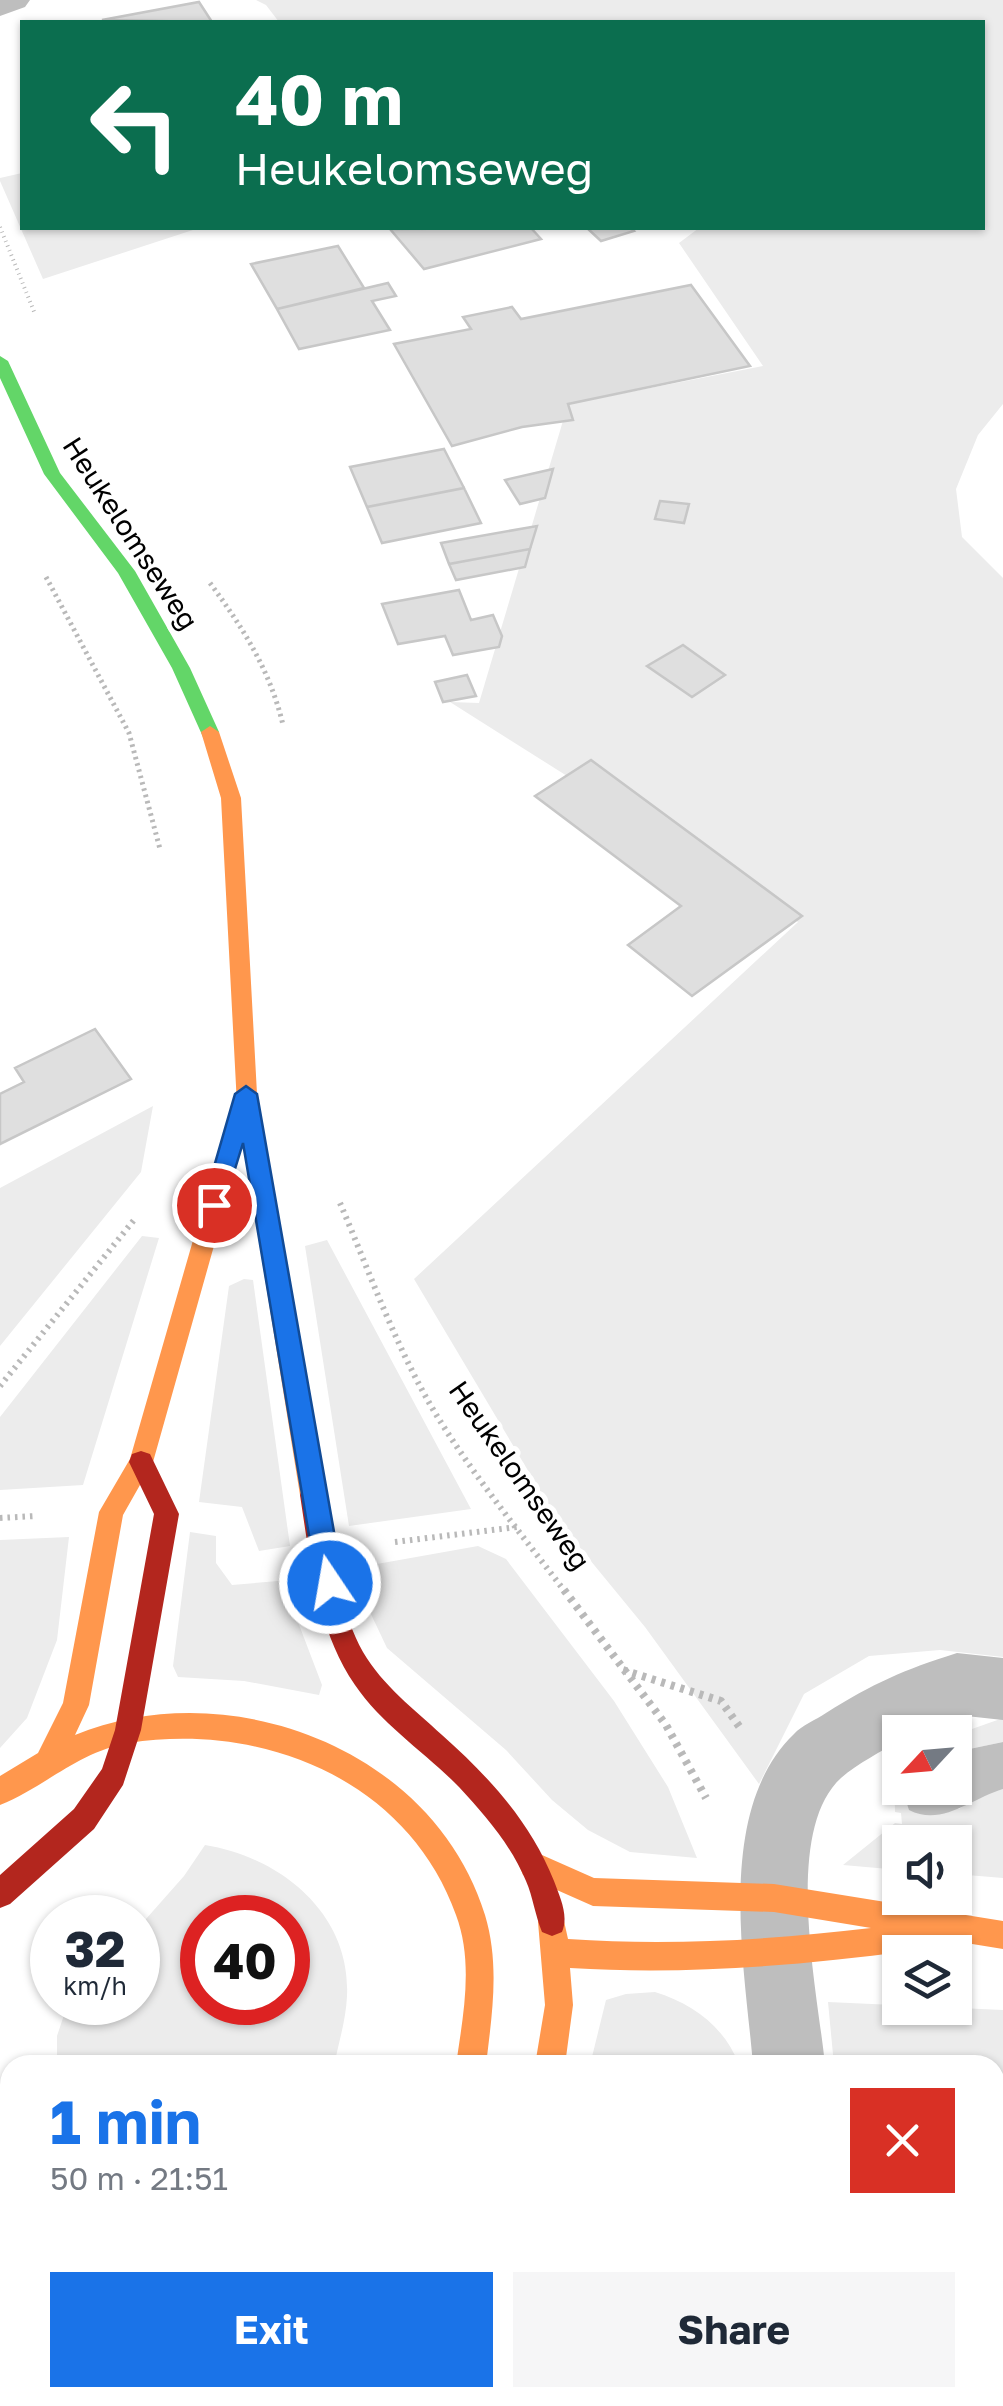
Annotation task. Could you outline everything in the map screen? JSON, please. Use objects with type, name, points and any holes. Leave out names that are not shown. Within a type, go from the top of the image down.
[{"type":"main road","name":"Heukelomseweg","points":[[0,361],[52,474],[126,571],[181,668],[211,734],[231,798],[246,1094],[319,1534],[345,1641],[379,1696],[454,1760],[503,1813],[534,1865],[557,1953],[559,2005],[552,2055]]},
{"type":"main road","name":"Heukelomseweg","points":[[48,1760],[76,1705],[111,1512],[141,1462],[246,1094]]},
{"type":"main road","points":[[0,1894],[84,1819],[113,1776],[128,1730],[167,1514],[141,1462]]},
{"type":"main road","points":[[0,1792],[48,1760],[128,1730],[194,1722],[259,1728],[321,1748],[377,1781],[417,1815],[448,1858],[468,1910],[479,1956],[480,2006],[472,2055]]},
{"type":"main road","points":[[534,1865],[592,1892],[776,1926],[961,1930],[1003,1935]]},
{"type":"main road","points":[[468,1910],[557,1953],[598,1958],[776,1926],[961,1930]]},
{"type":"street","points":[[0,6],[14,0]]},
{"type":"street","points":[[788,2055],[776,1926],[776,1853],[790,1795],[817,1756],[902,1702],[957,1684],[1003,1689]]},
{"type":"path","points":[[38,564],[66,608],[129,732],[160,852]]},
{"type":"path","name":"Heukelomseweg","points":[[338,1198],[398,1341],[430,1404],[464,1458],[666,1725],[776,1926]]},
{"type":"path","points":[[0,1386],[145,1207]]},
{"type":"path","points":[[622,1670],[722,1702],[742,1731],[817,1756]]},
{"type":"shaded area","points":[[256,0],[1003,0],[1003,404],[978,435],[956,489],[962,537],[1003,578],[1003,1657],[940,1650],[869,1656],[804,1694],[759,1784],[645,1627],[558,1521],[414,1279],[798,922],[450,702],[479,703],[568,404],[763,366],[679,243],[696,230],[985,230],[985,20],[277,20],[266,5]]},
{"type":"shaded area","points":[[20,173],[20,227],[0,181]]},
{"type":"shaded area","points":[[22,230],[193,230],[43,279]]},
{"type":"shaded area","points":[[153,1106],[141,1172],[0,1346],[0,1188]]},
{"type":"shaded area","points":[[142,1236],[159,1238],[83,1485],[0,1490],[0,1417]]},
{"type":"shaded area","points":[[327,1240],[471,1509],[349,1526],[305,1246]]},
{"type":"shaded area","points":[[244,1279],[253,1280],[290,1546],[259,1551],[242,1507],[199,1502],[229,1286]]},
{"type":"shaded area","points":[[190,1532],[216,1536],[216,1563],[232,1585],[290,1580],[298,1622],[322,1685],[319,1695],[244,1681],[178,1677],[173,1666]]},
{"type":"shaded area","points":[[69,1537],[57,1640],[27,1718],[0,1748],[0,1540]]},
{"type":"shaded area","points":[[478,1546],[506,1559],[614,1701],[668,1787],[697,1858],[630,1852],[588,1830],[552,1800],[506,1750],[387,1648],[369,1610],[360,1567]]},
{"type":"shaded area","points":[[1003,1718],[1003,1742],[972,1748],[972,1729]]},
{"type":"shaded area","points":[[1003,1742],[1003,1789],[972,1802],[972,1748]]},
{"type":"shaded area","points":[[1003,1789],[1003,1878],[972,1875],[972,1825],[893,1825],[902,1824],[901,1813],[895,1812],[895,1805],[943,1805],[959,1809],[972,1805],[980,1795]]},
{"type":"shaded area","points":[[907,1805],[966,1805],[933,1815],[909,1810]]},
{"type":"shaded area","points":[[882,1834],[882,1868],[843,1865]]},
{"type":"shaded area","points":[[205,1845],[259,1862],[307,1895],[180,1895],[180,2025],[310,2025],[310,1899],[337,1939],[345,1966],[347,1996],[336,2055],[57,2055],[61,2025],[160,2025],[160,1903]]},
{"type":"shaded area","points":[[655,1992],[695,2010],[716,2028],[735,2055],[592,2055],[606,2000]]},
{"type":"shaded area","points":[[828,2002],[882,2004],[882,2025],[972,2025],[972,2009],[1003,2010],[1003,2055],[833,2055]]},
{"type":"building","points":[[199,2],[211,20],[102,20]]},
{"type":"building","points":[[391,230],[533,230],[541,239],[424,269]]},
{"type":"building","points":[[589,230],[634,231],[601,241]]},
{"type":"building","points":[[338,246],[364,288],[277,309],[251,264]]},
{"type":"building","points":[[388,283],[396,296],[372,301],[390,330],[299,349],[277,309]]},
{"type":"building","points":[[691,285],[750,366],[568,404],[573,420],[522,427],[452,446],[394,344],[471,329],[463,317],[512,307],[521,319]]},
{"type":"building","points":[[444,449],[464,488],[367,507],[350,467]]},
{"type":"building","points":[[553,469],[545,498],[520,504],[505,480]]},
{"type":"building","points":[[464,488],[481,523],[382,543],[367,507]]},
{"type":"building","points":[[660,501],[689,504],[684,523],[655,519]]},
{"type":"building","points":[[537,526],[530,549],[449,564],[441,543]]},
{"type":"building","points":[[530,549],[525,567],[456,580],[449,564]]},
{"type":"building","points":[[459,590],[471,620],[493,615],[502,636],[499,647],[453,655],[445,636],[398,644],[382,604]]},
{"type":"building","points":[[683,645],[725,675],[692,697],[647,666]]},
{"type":"building","points":[[467,675],[476,696],[443,702],[435,682]]},
{"type":"building","points":[[591,760],[802,916],[692,996],[628,945],[681,906],[535,796]]},
{"type":"building","points":[[95,1029],[131,1079],[0,1144],[0,1094],[24,1082],[15,1068]]},
{"type":"traffic: fast","points":[[0,361],[52,474],[126,571],[181,668],[210,732]]},
{"type":"traffic: slow","points":[[210,732],[231,798],[246,1094],[312,1495]]},
{"type":"traffic: slow","points":[[48,1760],[76,1705],[111,1512],[141,1462],[241,1112]]},
{"type":"traffic: slow","points":[[0,1792],[61,1754],[129,1730],[205,1725],[277,1736],[343,1763],[399,1803],[443,1854],[472,1916],[482,1987],[472,2055]]},
{"type":"traffic: slow","points":[[533,1865],[593,1892],[774,1898],[1003,1935]]},
{"type":"traffic: slow","points":[[552,1922],[559,2005],[552,2055]]},
{"type":"traffic: slow","points":[[557,1953],[733,1955],[882,1940]]},
{"type":"traffic: jam","points":[[0,1894],[84,1819],[113,1776],[128,1730],[167,1514],[141,1462]]},
{"type":"traffic: jam","points":[[312,1495],[335,1614],[353,1658],[379,1694],[467,1777],[505,1819],[534,1867],[552,1922]]},
{"type":"route","points":[[214,1205],[246,1094],[302,1440],[330,1583]]}]
